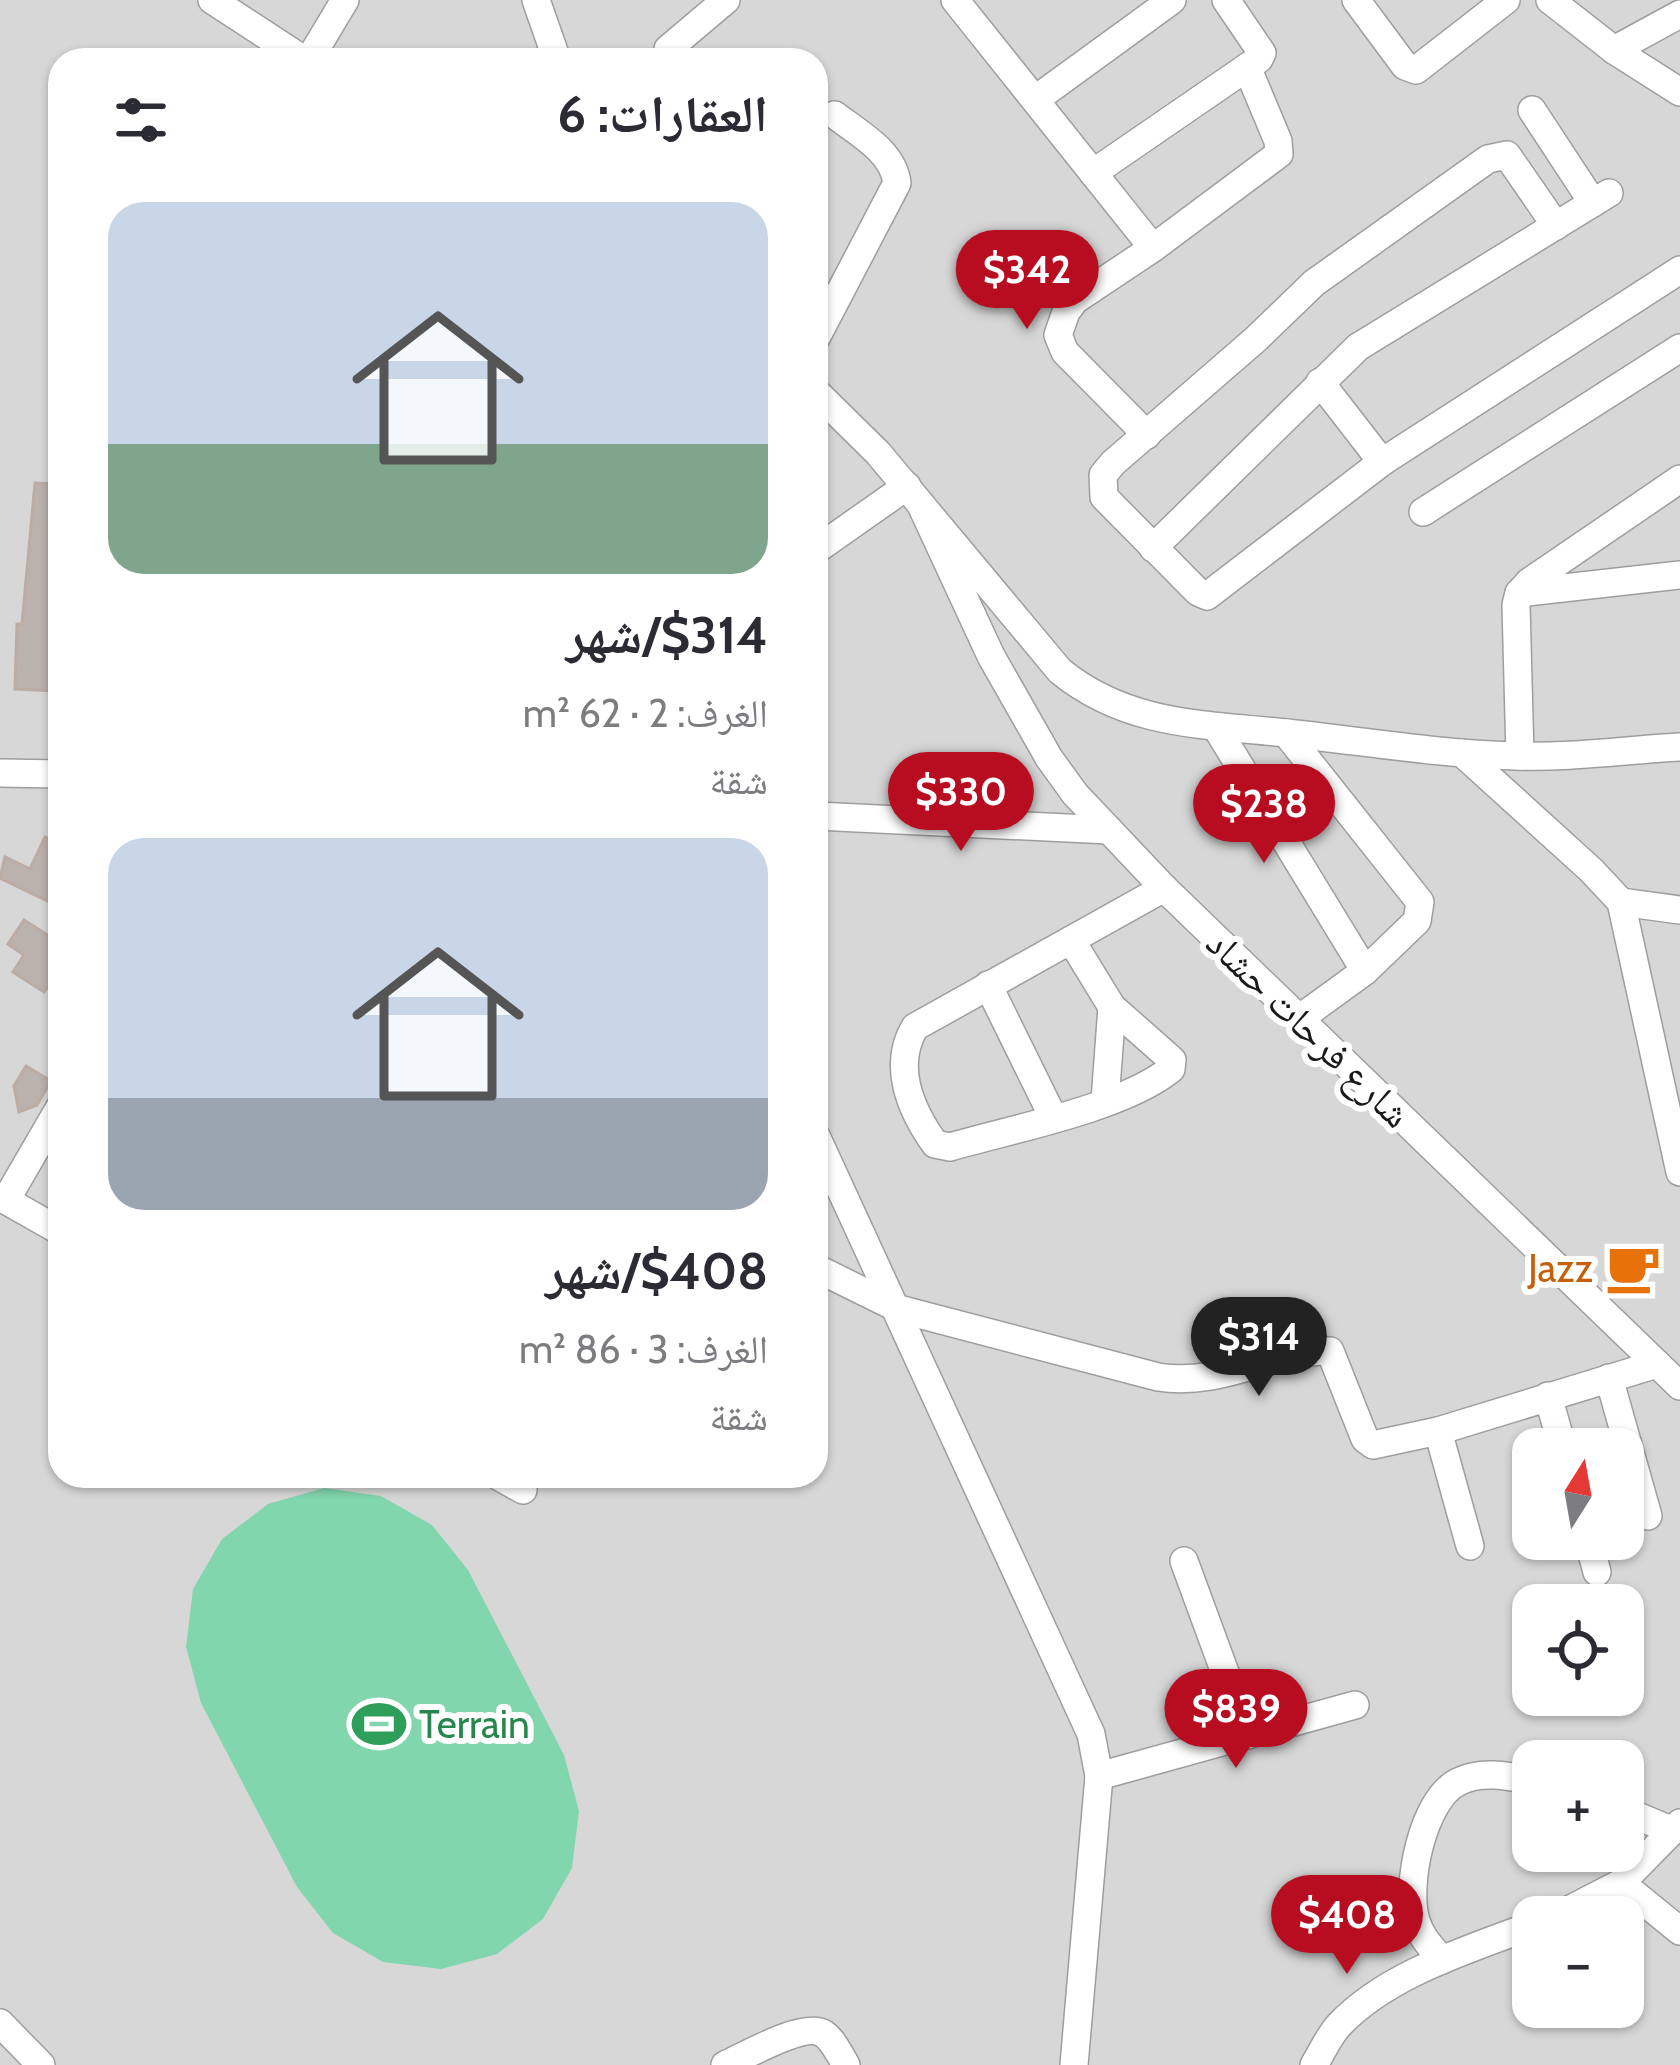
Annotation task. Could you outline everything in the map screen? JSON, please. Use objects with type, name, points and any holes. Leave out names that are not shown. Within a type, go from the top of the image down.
[{"type":"street","points":[[212,0],[287,48]]},
{"type":"street","points":[[314,48],[345,0]]},
{"type":"street","points":[[536,0],[553,48]]},
{"type":"street","points":[[669,48],[726,0]]},
{"type":"street","points":[[955,0],[1153,248]]},
{"type":"street","points":[[1036,99],[1172,0]]},
{"type":"street","points":[[1093,173],[1262,53],[1226,0]]},
{"type":"street","points":[[1356,0],[1405,66],[1416,70],[1506,0]]},
{"type":"street","points":[[1561,3],[1614,50],[1680,92]]},
{"type":"street","points":[[1614,50],[1680,14]]},
{"type":"street","points":[[1147,434],[1065,352],[1058,335],[1075,300],[1279,154],[1278,141],[1246,67]]},
{"type":"street","points":[[1153,548],[1358,347],[1601,198],[1532,110]]},
{"type":"street","points":[[828,315],[897,183],[886,155],[836,115]]},
{"type":"street","points":[[1556,226],[1507,155],[1488,159],[1314,283],[1113,463],[1101,486],[1110,507],[1207,596],[1382,462],[1680,270]]},
{"type":"street","points":[[1423,512],[1680,348]]},
{"type":"street","points":[[1320,382],[1382,462]]},
{"type":"street","points":[[828,405],[914,495],[1033,641],[1087,692],[1144,716],[1462,753],[1520,756],[1680,747]]},
{"type":"street","points":[[1520,756],[1519,592],[1680,479]]},
{"type":"street","points":[[828,543],[914,495]]},
{"type":"street","name":"شارع فرحات حشاد","points":[[914,495],[1022,713],[1075,794],[1164,888],[1680,1386]]},
{"type":"street","points":[[1519,592],[1680,575]]},
{"type":"street","points":[[1216,727],[1365,971]]},
{"type":"street","points":[[1286,733],[1420,902],[1418,922],[1365,971],[1299,1019]]},
{"type":"street","points":[[1462,753],[1592,869],[1621,902],[1674,1104],[1680,1172]]},
{"type":"street","points":[[0,772],[48,774]]},
{"type":"street","points":[[828,817],[1109,830]]},
{"type":"street","points":[[1071,940],[1112,1007],[1172,1060],[1171,1069],[1105,1102],[950,1147],[934,1144],[901,1068],[904,1044],[915,1027],[1164,888]]},
{"type":"street","points":[[1621,902],[1680,910]]},
{"type":"street","points":[[988,986],[1053,1117]]},
{"type":"street","points":[[1105,1102],[1112,1007]]},
{"type":"street","points":[[48,1126],[3,1199],[48,1224]]},
{"type":"street","points":[[828,1161],[1091,1734],[1099,1776],[1075,2065]]},
{"type":"street","points":[[828,1274],[899,1309],[1174,1380],[1216,1377],[1330,1351],[1366,1439],[1382,1445],[1657,1364]]},
{"type":"street","points":[[1609,1378],[1648,1516]]},
{"type":"street","points":[[1548,1396],[1557,1428]]},
{"type":"street","points":[[1438,1431],[1470,1546]]},
{"type":"street","points":[[519,1488],[523,1490]]},
{"type":"street","points":[[1594,1560],[1597,1572]]},
{"type":"street","points":[[1184,1561],[1248,1735]]},
{"type":"street","points":[[1099,1776],[1355,1705]]},
{"type":"street","points":[[1442,1960],[1423,1938],[1413,1909],[1417,1855],[1430,1814],[1439,1797],[1456,1782],[1481,1774],[1512,1778]]},
{"type":"street","points":[[1596,1896],[1622,1883],[1676,1827],[1644,1817]]},
{"type":"street","points":[[1622,1883],[1680,1930]]},
{"type":"street","points":[[1314,2065],[1336,2027],[1371,1998],[1442,1960],[1512,1933]]},
{"type":"street","points":[[0,2023],[41,2065]]},
{"type":"street","points":[[725,2065],[813,2030],[824,2033],[846,2065]]},
{"type":"shaded area","points":[[0,0],[1680,0],[1680,2065],[0,2065]]},
{"type":"green space","points":[[324,1488],[381,1496],[432,1525],[468,1570],[564,1755],[579,1811],[572,1868],[543,1919],[497,1954],[441,1969],[383,1962],[333,1933],[297,1887],[201,1703],[186,1647],[193,1589],[222,1539],[268,1504]]},
{"type":"building","points":[[35,483],[48,484],[48,691],[15,689],[17,624],[22,624]]},
{"type":"building","points":[[48,838],[48,901],[0,878],[5,857],[30,869]]},
{"type":"building","points":[[24,920],[48,935],[48,987],[44,992],[13,972],[24,955],[8,944]]},
{"type":"building","points":[[26,1066],[48,1079],[37,1105],[19,1112],[14,1086]]},
{"type":"place","name":"Jazz","points":[[1633,1268]]},
{"type":"place","name":"Terrain","points":[[379,1724]]}]
